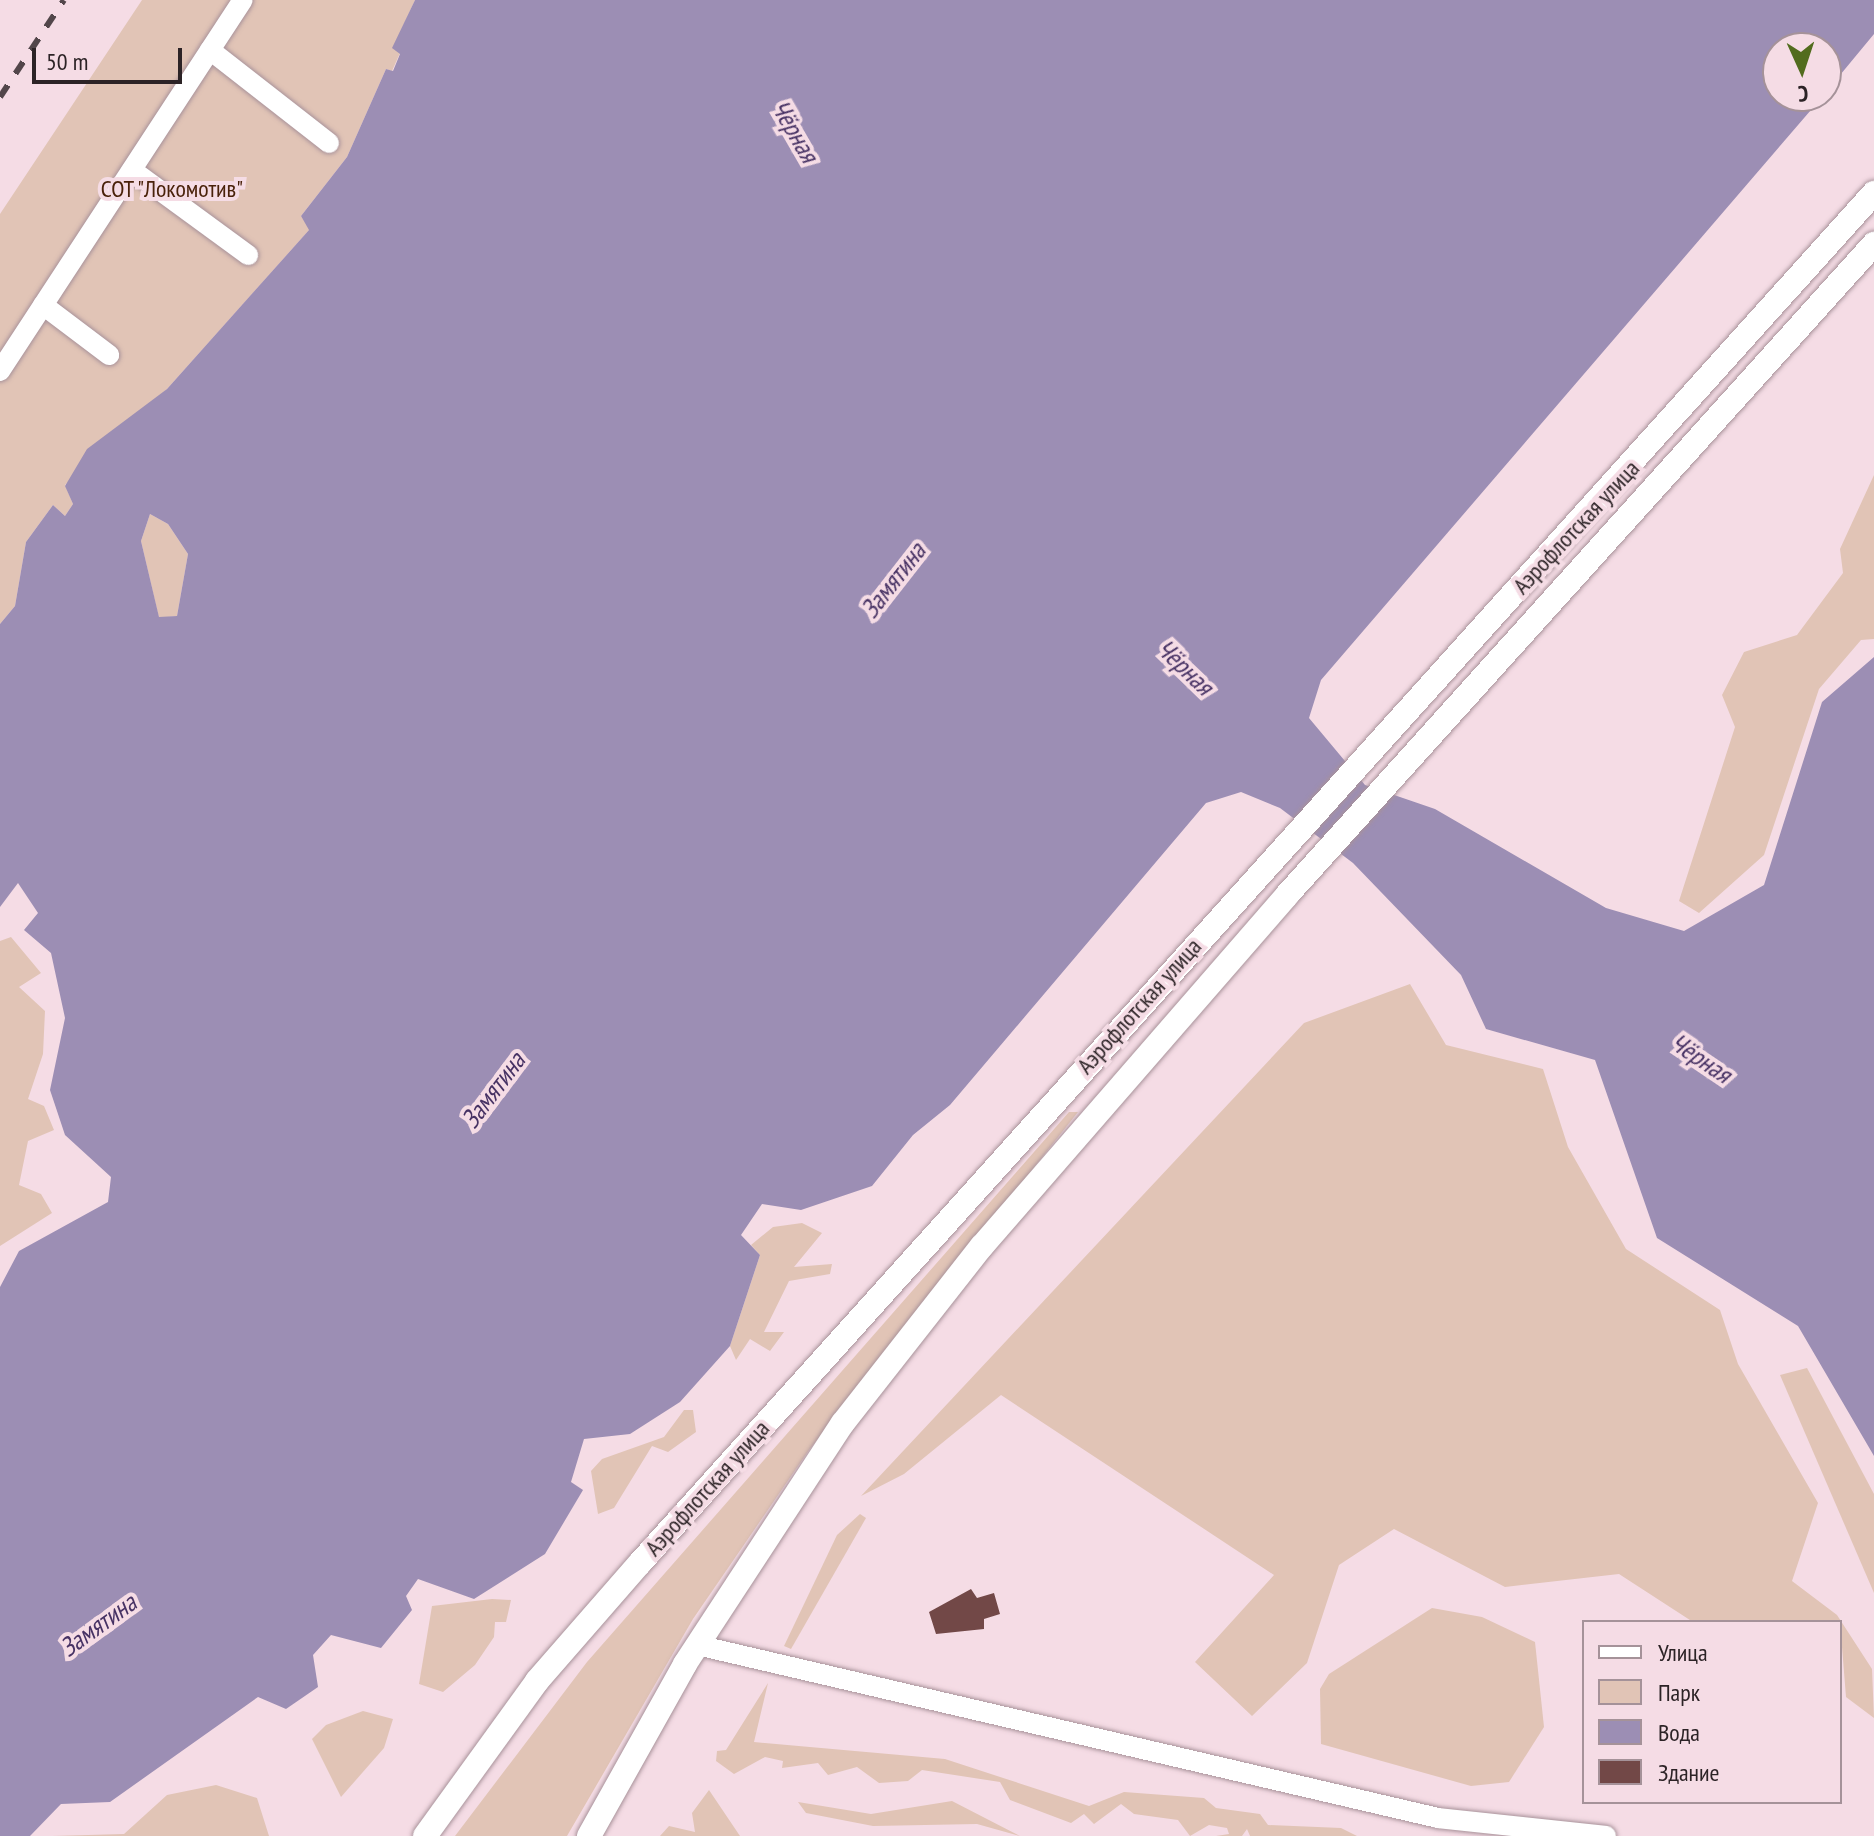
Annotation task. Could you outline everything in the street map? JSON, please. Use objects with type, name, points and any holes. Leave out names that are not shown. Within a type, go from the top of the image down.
[{"type":"main road","name":"Аэрофлотская улица","points":[[425,1836],[558,1657],[1379,740],[1874,193]]},
{"type":"main road","name":"Аэрофлотская улица","points":[[589,1836],[697,1645],[843,1423],[945,1293],[1287,895],[1874,244]]},
{"type":"street","points":[[0,371],[243,0]]},
{"type":"street","points":[[210,50],[329,143]]},
{"type":"street","points":[[132,170],[248,255]]},
{"type":"street","points":[[43,305],[109,355]]},
{"type":"street","points":[[697,1645],[1438,1818],[1606,1836]]},
{"type":"green space","name":"СОТ \"Локомотив\"","points":[[142,0],[415,0],[393,48],[400,53],[392,71],[386,69],[347,157],[301,216],[310,229],[167,389],[65,485],[73,504],[65,516],[53,505],[26,542],[15,606],[0,624],[0,214]]},
{"type":"green space","points":[[1874,475],[1874,639],[1861,640],[1819,689],[1764,855],[1699,913],[1679,901],[1735,727],[1722,695],[1744,652],[1797,635],[1843,573],[1840,549]]},
{"type":"green space","points":[[150,514],[168,524],[188,554],[177,616],[159,618],[141,541]]},
{"type":"green space","points":[[11,937],[41,973],[19,987],[45,1011],[43,1054],[28,1099],[44,1106],[54,1130],[28,1141],[19,1185],[41,1194],[52,1213],[0,1246],[0,941]]},
{"type":"green space","points":[[1410,984],[1446,1045],[1543,1069],[1568,1147],[1626,1249],[1720,1310],[1738,1364],[1818,1503],[1792,1581],[1840,1620],[1690,1620],[1619,1574],[1505,1587],[1394,1529],[1339,1565],[1307,1663],[1252,1716],[1195,1662],[1274,1575],[1001,1395],[904,1474],[861,1496],[1304,1023]]},
{"type":"green space","points":[[1069,1112],[1078,1112],[809,1450],[693,1619],[567,1836],[455,1836],[587,1662]]},
{"type":"green space","points":[[802,1223],[822,1233],[794,1267],[832,1264],[830,1274],[789,1281],[764,1332],[784,1332],[770,1351],[750,1339],[736,1360],[730,1346],[760,1255],[751,1245],[773,1227]]},
{"type":"green space","points":[[1807,1368],[1874,1494],[1874,1593],[1780,1375]]},
{"type":"green space","points":[[684,1410],[693,1410],[696,1432],[668,1452],[652,1446],[614,1508],[598,1514],[591,1471],[602,1459],[664,1437]]},
{"type":"green space","points":[[860,1514],[866,1518],[791,1649],[784,1646],[837,1535]]},
{"type":"green space","points":[[492,1599],[511,1600],[506,1622],[495,1622],[494,1637],[475,1665],[443,1692],[419,1684],[432,1606]]},
{"type":"green space","points":[[1432,1608],[1482,1617],[1535,1642],[1544,1727],[1509,1782],[1471,1786],[1321,1744],[1320,1689],[1329,1674]]},
{"type":"green space","points":[[1842,1623],[1872,1669],[1874,1718],[1846,1697]]},
{"type":"green space","points":[[768,1683],[754,1742],[945,1759],[1089,1806],[1124,1792],[1204,1798],[1216,1808],[1260,1814],[1268,1825],[1341,1828],[1357,1836],[1250,1836],[1247,1829],[1242,1836],[1216,1836],[1229,1834],[1227,1828],[1209,1825],[1190,1836],[1178,1820],[1134,1814],[1121,1804],[1094,1824],[1084,1814],[1071,1823],[1010,1800],[1000,1782],[922,1770],[908,1781],[879,1783],[857,1767],[828,1775],[818,1763],[782,1768],[783,1761],[765,1757],[734,1774],[716,1761],[717,1751],[726,1750]]},
{"type":"green space","points":[[363,1711],[393,1719],[384,1748],[341,1797],[312,1739],[326,1725]]},
{"type":"green space","points":[[216,1785],[257,1798],[269,1836],[52,1836],[124,1834],[167,1795]]},
{"type":"green space","points":[[709,1790],[740,1836],[660,1836],[669,1826],[695,1832],[692,1813]]},
{"type":"green space","points":[[952,1801],[1020,1836],[977,1824],[873,1826],[806,1813],[798,1802],[871,1814]]},
{"type":"water","points":[[415,0],[1874,0],[1874,34],[1842,73],[1842,32],[1762,32],[1762,112],[1809,112],[1321,680],[1309,718],[1365,785],[1435,809],[1606,908],[1684,931],[1764,885],[1822,702],[1874,657],[1874,1456],[1798,1326],[1657,1238],[1595,1060],[1486,1029],[1461,975],[1353,863],[1280,808],[1241,792],[1206,803],[950,1105],[913,1135],[872,1186],[801,1210],[762,1204],[741,1235],[760,1255],[730,1346],[680,1402],[630,1434],[584,1439],[571,1482],[583,1490],[545,1554],[474,1599],[418,1579],[406,1596],[412,1610],[381,1648],[331,1635],[313,1655],[318,1687],[286,1709],[258,1697],[110,1802],[61,1804],[30,1836],[0,1836],[0,1287],[19,1251],[108,1202],[111,1177],[65,1135],[50,1090],[65,1018],[51,953],[24,930],[38,913],[18,883],[0,907],[0,624],[15,606],[26,542],[53,505],[65,516],[73,504],[65,486],[87,449],[167,389],[309,230],[301,216],[347,157],[386,69],[393,71],[400,54],[392,48]],"holes":[[[150,514],[168,524],[188,554],[177,616],[159,617],[141,541]]]},
{"type":"building","points":[[971,1589],[977,1598],[994,1593],[1000,1614],[984,1619],[984,1629],[936,1634],[929,1612]]},
{"type":"railway","points":[[0,97],[64,0]]},
{"type":"water label","name":"Чёрная","points":[[795,131]]},
{"type":"water label","name":"Замятина","points":[[893,580]]},
{"type":"water label","name":"Чёрная","points":[[1185,667]]},
{"type":"water label","name":"Чёрная","points":[[1701,1058]]},
{"type":"water label","name":"Замятина","points":[[493,1090]]},
{"type":"water label","name":"Замятина","points":[[98,1625]]}]
